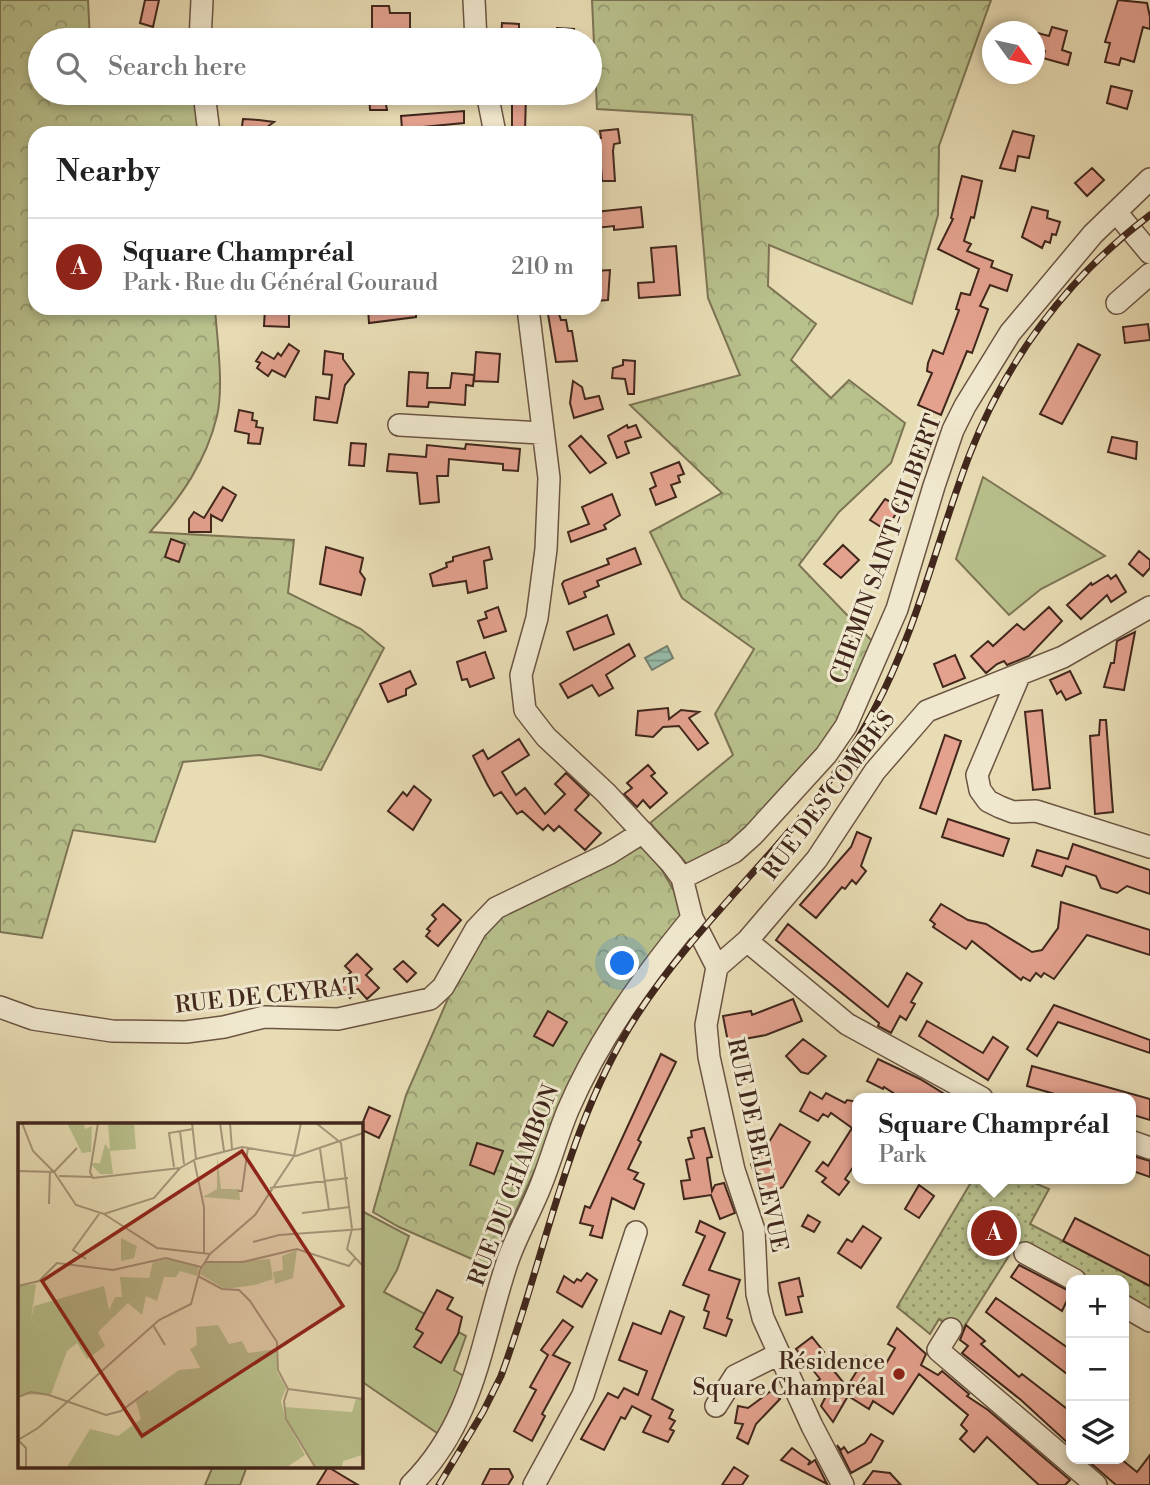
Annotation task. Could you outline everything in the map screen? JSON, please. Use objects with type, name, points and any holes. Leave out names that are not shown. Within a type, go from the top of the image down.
[{"type":"street","points":[[201,28],[202,0]]},
{"type":"street","points":[[474,0],[475,28]]},
{"type":"street","points":[[206,105],[208,126]]},
{"type":"street","points":[[489,105],[493,126]]},
{"type":"street","name":"CHEMIN SAINT-GILBERT","points":[[682,878],[734,852],[753,835],[826,755],[846,726],[897,609],[942,464],[965,406],[1010,333],[1116,212],[1150,179]]},
{"type":"street","points":[[1116,212],[1150,253]]},
{"type":"street","points":[[1117,303],[1150,274]]},
{"type":"street","points":[[529,315],[541,433],[549,478],[546,549],[537,618],[521,675],[525,710],[538,729],[643,832],[682,878],[692,918],[717,967]]},
{"type":"street","points":[[399,425],[541,433]]},
{"type":"street","name":"RUE DES COMBES","points":[[717,967],[747,941],[817,859],[875,771],[917,719],[939,705],[1063,657],[1150,607]]},
{"type":"street","points":[[1019,676],[977,775],[980,790],[988,801],[1013,812],[1036,811],[1150,847]]},
{"type":"street","name":"RUE DE CEYRAT","points":[[0,1007],[33,1019],[112,1031],[186,1032],[264,1017],[338,1019],[430,999],[443,986],[476,929],[496,908],[608,855],[643,832]]},
{"type":"street","name":"RUE DU CHAMBON","points":[[411,1485],[449,1440],[475,1380],[508,1261],[541,1185],[568,1111],[593,1058],[646,974],[692,918]]},
{"type":"street","points":[[747,941],[847,1024],[973,1093]]},
{"type":"street","name":"RUE DE BELLEVUE","points":[[717,967],[706,1025],[709,1057],[734,1170],[754,1230],[757,1294],[763,1318],[779,1354],[843,1485]]},
{"type":"street","points":[[534,1485],[583,1395],[636,1232]]},
{"type":"street","points":[[1025,1253],[1066,1275]]},
{"type":"street","points":[[1129,1309],[1150,1321]]},
{"type":"street","points":[[951,1329],[938,1350],[1096,1485]]},
{"type":"street","points":[[716,1406],[735,1376],[779,1354]]},
{"type":"green space","points":[[0,0],[88,0],[89,28],[28,28],[28,105],[203,105],[204,126],[28,126],[28,315],[216,315],[220,391],[212,433],[191,478],[150,532],[294,540],[288,593],[361,629],[384,648],[321,770],[260,755],[183,762],[155,842],[73,830],[42,938],[0,932]]},
{"type":"green space","points":[[592,0],[991,0],[939,146],[938,215],[912,304],[769,245],[768,286],[816,324],[791,360],[831,398],[849,380],[905,423],[891,463],[839,512],[799,565],[873,642],[841,725],[730,848],[688,865],[650,823],[733,755],[715,714],[754,649],[682,598],[650,532],[722,493],[630,405],[740,375],[708,298],[692,115],[597,109],[597,105],[602,105],[602,28],[593,28]]},
{"type":"green space","points":[[983,477],[1105,556],[1041,589],[1009,615],[956,559]]},
{"type":"green space","points":[[638,847],[650,850],[687,913],[545,1148],[490,1267],[399,1227],[373,1212],[406,1095],[450,994],[483,929],[502,910]]},
{"type":"green space","points":[[970,1184],[1037,1184],[1049,1189],[1030,1224],[1129,1275],[1081,1275],[1017,1243],[959,1335],[939,1319],[930,1334],[897,1307]]},
{"type":"green space","points":[[362,1211],[409,1236],[397,1270],[384,1292],[466,1336],[454,1370],[470,1380],[443,1437],[362,1382]]},
{"type":"green space","points":[[1129,1275],[1150,1286],[1150,1310],[1129,1300]]},
{"type":"green space","points":[[212,1468],[246,1468],[240,1485],[205,1485]]},
{"type":"shaded area","points":[[667,646],[673,658],[652,670],[645,658]]},
{"type":"building","points":[[145,0],[159,0],[153,27],[140,23]]},
{"type":"building","points":[[1118,0],[1147,3],[1150,17],[1150,29],[1143,27],[1134,62],[1121,58],[1119,65],[1105,62],[1110,43],[1105,42]]},
{"type":"building","points":[[372,6],[389,6],[390,13],[410,13],[410,28],[372,28]]},
{"type":"building","points":[[502,23],[519,24],[519,28],[502,28]]},
{"type":"building","points":[[1052,27],[1067,31],[1062,50],[1071,53],[1068,65],[1045,59],[1045,35],[1049,36]]},
{"type":"building","points":[[1111,86],[1132,91],[1127,109],[1107,103]]},
{"type":"building","points":[[370,105],[386,105],[387,110],[370,110]]},
{"type":"building","points":[[512,105],[526,105],[525,126],[512,126]]},
{"type":"building","points":[[464,111],[464,123],[402,126],[401,116]]},
{"type":"building","points":[[243,119],[274,122],[269,126],[242,126]]},
{"type":"building","points":[[618,129],[620,143],[614,144],[613,151],[615,181],[602,181],[602,131]]},
{"type":"building","points":[[1013,131],[1034,136],[1029,158],[1018,156],[1015,171],[1000,168]]},
{"type":"building","points":[[1092,168],[1104,180],[1087,196],[1075,183]]},
{"type":"building","points":[[962,176],[982,181],[974,218],[971,217],[964,241],[971,244],[967,251],[993,261],[991,267],[1012,275],[1007,291],[990,285],[980,306],[988,309],[972,353],[967,351],[941,415],[918,405],[932,373],[927,371],[928,363],[933,350],[943,354],[959,310],[956,309],[961,293],[970,295],[979,269],[938,249],[953,219],[951,218]]},
{"type":"building","points":[[641,207],[643,227],[614,230],[614,226],[602,227],[602,211]]},
{"type":"building","points":[[1032,207],[1048,211],[1047,218],[1060,222],[1056,235],[1052,234],[1050,243],[1045,241],[1042,248],[1022,237]]},
{"type":"building","points":[[676,246],[680,295],[639,298],[638,283],[654,282],[651,248]]},
{"type":"building","points":[[610,270],[608,300],[602,300],[602,271]]},
{"type":"building","points":[[265,315],[289,315],[289,327],[264,326]]},
{"type":"building","points":[[368,315],[416,315],[416,317],[369,323]]},
{"type":"building","points":[[548,315],[559,315],[561,320],[566,320],[568,331],[572,331],[577,361],[556,362]]},
{"type":"building","points":[[1148,324],[1150,340],[1125,343],[1123,327]]},
{"type":"building","points":[[289,344],[299,351],[285,377],[272,370],[268,376],[257,368],[260,363],[256,361],[262,352],[274,359],[278,353],[281,356]]},
{"type":"building","points":[[1078,344],[1100,355],[1062,424],[1040,414]]},
{"type":"building","points":[[325,351],[343,354],[343,359],[354,374],[345,385],[337,423],[314,420],[316,397],[329,399],[332,375],[323,374]]},
{"type":"building","points":[[476,352],[500,354],[498,382],[474,381]]},
{"type":"building","points":[[623,360],[635,361],[634,394],[628,394],[625,379],[612,378],[613,368],[623,365]]},
{"type":"building","points":[[409,372],[428,373],[427,388],[450,388],[452,373],[474,375],[473,386],[466,385],[465,405],[429,402],[428,407],[407,406]]},
{"type":"building","points":[[573,381],[582,387],[585,399],[599,396],[603,409],[574,418],[570,403]]},
{"type":"building","points":[[239,410],[253,413],[252,420],[257,421],[256,427],[263,428],[260,444],[248,443],[249,434],[235,431]]},
{"type":"building","points":[[627,425],[628,428],[636,425],[641,437],[625,442],[629,453],[617,458],[608,436]]},
{"type":"building","points":[[581,436],[606,463],[590,473],[569,446]]},
{"type":"building","points":[[1112,437],[1137,442],[1136,459],[1108,452]]},
{"type":"building","points":[[351,443],[366,444],[364,466],[349,465]]},
{"type":"building","points":[[466,444],[520,449],[518,471],[503,470],[503,464],[449,459],[448,476],[437,476],[439,502],[420,504],[417,473],[387,471],[389,454],[426,457],[427,445],[465,449]]},
{"type":"building","points":[[679,462],[684,474],[678,476],[680,482],[671,485],[676,497],[656,505],[650,489],[656,486],[651,473]]},
{"type":"building","points":[[223,487],[236,495],[222,521],[211,515],[211,532],[189,532],[189,519],[194,512],[204,518]]},
{"type":"building","points":[[612,494],[620,515],[604,525],[606,529],[571,542],[568,532],[589,524],[582,507]]},
{"type":"building","points":[[885,499],[900,507],[886,530],[870,520]]},
{"type":"building","points":[[171,539],[185,544],[179,562],[165,557]]},
{"type":"building","points":[[843,545],[859,560],[841,578],[824,564]]},
{"type":"building","points":[[326,547],[363,558],[360,572],[365,579],[361,595],[320,584]]},
{"type":"building","points":[[489,547],[492,559],[484,561],[487,588],[468,593],[466,581],[433,586],[430,574],[447,567],[446,563],[453,561],[453,557]]},
{"type":"building","points":[[635,548],[641,564],[597,581],[599,586],[584,592],[586,597],[569,604],[562,584],[564,581],[609,564],[607,559]]},
{"type":"building","points":[[1139,551],[1150,560],[1150,568],[1143,576],[1129,564]]},
{"type":"building","points":[[1108,575],[1111,579],[1116,575],[1126,592],[1111,602],[1107,595],[1081,619],[1067,605],[1091,583],[1092,585]]},
{"type":"building","points":[[498,607],[506,631],[484,638],[478,621],[487,618],[485,612]]},
{"type":"building","points":[[1049,607],[1062,621],[1029,656],[1007,665],[1004,661],[986,673],[971,656],[988,641],[993,646],[1017,624],[1024,630]]},
{"type":"building","points":[[607,615],[614,634],[574,650],[567,632]]},
{"type":"building","points":[[1135,632],[1124,690],[1104,687],[1111,663],[1114,663],[1117,641]]},
{"type":"building","points":[[629,644],[635,656],[606,675],[613,688],[599,696],[592,685],[568,698],[560,684]]},
{"type":"building","points":[[485,652],[494,678],[470,687],[467,679],[462,680],[457,662]]},
{"type":"building","points":[[955,655],[965,678],[943,687],[934,664]]},
{"type":"building","points":[[410,671],[416,684],[406,689],[406,695],[388,702],[380,684]]},
{"type":"building","points":[[1070,671],[1081,693],[1066,700],[1061,691],[1057,694],[1050,680]]},
{"type":"building","points":[[668,708],[669,719],[681,710],[699,712],[689,718],[708,743],[698,750],[679,726],[663,727],[653,737],[636,735],[638,711]]},
{"type":"building","points":[[1042,710],[1050,788],[1033,790],[1025,712]]},
{"type":"building","points":[[1100,720],[1106,720],[1113,812],[1095,814],[1090,736],[1099,735]]},
{"type":"building","points":[[945,735],[961,741],[936,814],[920,808]]},
{"type":"building","points":[[519,739],[529,755],[502,772],[516,795],[525,788],[545,814],[565,794],[555,784],[566,773],[589,795],[575,810],[601,833],[585,850],[559,826],[554,831],[548,825],[543,830],[522,811],[517,814],[501,792],[494,796],[473,756],[483,750],[488,759]]},
{"type":"building","points":[[648,765],[655,773],[651,776],[667,793],[650,808],[643,800],[637,807],[624,794],[632,788],[627,783]]},
{"type":"building","points":[[414,786],[431,800],[413,830],[388,811],[403,792],[407,796]]},
{"type":"building","points":[[948,819],[1009,839],[1003,856],[942,837]]},
{"type":"building","points":[[857,832],[871,838],[861,866],[866,871],[856,884],[852,880],[845,889],[842,887],[816,918],[800,905],[851,847]]},
{"type":"building","points":[[1073,844],[1150,870],[1150,894],[1127,886],[1117,893],[1101,888],[1096,876],[1066,866],[1062,876],[1032,866],[1037,850],[1068,859]]},
{"type":"building","points":[[1061,902],[1150,930],[1150,955],[1087,935],[1054,979],[1044,973],[1041,977],[1036,973],[1030,981],[1023,977],[1021,980],[972,941],[966,949],[933,927],[935,924],[930,920],[941,904],[968,920],[986,924],[1032,952],[1042,950],[1058,928]]},
{"type":"building","points":[[443,904],[461,920],[438,946],[426,936],[430,931],[427,929],[436,919],[432,915]]},
{"type":"building","points":[[788,924],[888,1007],[907,973],[922,983],[911,1002],[915,1004],[906,1020],[900,1016],[891,1033],[878,1026],[879,1023],[776,940]]},
{"type":"building","points":[[357,954],[372,969],[366,975],[379,988],[367,999],[358,989],[350,998],[338,985],[351,972],[345,966]]},
{"type":"building","points":[[403,961],[416,973],[407,982],[394,969]]},
{"type":"building","points":[[793,999],[802,1021],[766,1035],[728,1042],[723,1016],[751,1011],[752,1015]]},
{"type":"building","points":[[1054,1005],[1150,1040],[1150,1053],[1058,1022],[1037,1056],[1027,1049]]},
{"type":"building","points":[[548,1011],[567,1022],[553,1046],[534,1036]]},
{"type":"building","points":[[927,1021],[983,1053],[993,1037],[1008,1047],[988,1080],[919,1036]]},
{"type":"building","points":[[803,1039],[826,1056],[808,1074],[801,1072],[786,1056]]},
{"type":"building","points":[[661,1054],[676,1062],[638,1140],[641,1142],[628,1169],[638,1173],[634,1179],[644,1184],[634,1209],[612,1198],[602,1238],[590,1235],[593,1226],[580,1223],[585,1206],[590,1208]]},
{"type":"building","points":[[878,1059],[943,1093],[893,1093],[867,1081]]},
{"type":"building","points":[[1032,1066],[1129,1093],[1051,1093],[1027,1086]]},
{"type":"building","points":[[810,1092],[822,1099],[826,1093],[845,1103],[847,1100],[852,1101],[852,1128],[831,1113],[828,1117],[823,1114],[818,1121],[800,1111]]},
{"type":"building","points":[[1136,1095],[1150,1099],[1150,1120],[1136,1116]]},
{"type":"building","points":[[369,1107],[390,1116],[379,1138],[362,1130]]},
{"type":"building","points":[[780,1124],[810,1142],[783,1187],[763,1196],[751,1164],[758,1153],[761,1155]]},
{"type":"building","points":[[704,1128],[712,1157],[707,1158],[712,1191],[715,1185],[724,1183],[735,1213],[720,1219],[711,1195],[684,1199],[681,1181],[690,1180],[686,1160],[694,1158],[688,1138],[692,1137],[691,1131]]},
{"type":"building","points":[[852,1128],[852,1169],[845,1179],[849,1182],[839,1195],[822,1182],[826,1178],[816,1171],[823,1162],[828,1166]]},
{"type":"building","points":[[477,1143],[503,1151],[494,1174],[470,1165]]},
{"type":"building","points":[[1136,1157],[1150,1161],[1150,1177],[1136,1172]]},
{"type":"building","points":[[509,1168],[522,1173],[517,1186],[504,1181]]},
{"type":"building","points":[[919,1185],[934,1196],[919,1218],[905,1209]]},
{"type":"building","points":[[808,1215],[820,1222],[814,1232],[802,1226]]},
{"type":"building","points":[[1075,1218],[1150,1256],[1150,1286],[1129,1275],[1063,1241]]},
{"type":"building","points":[[700,1221],[725,1233],[709,1270],[740,1280],[727,1318],[732,1320],[726,1336],[704,1328],[709,1312],[704,1310],[709,1295],[683,1285],[705,1236],[696,1232]]},
{"type":"building","points":[[863,1226],[881,1238],[861,1268],[838,1253],[847,1239],[852,1242]]},
{"type":"building","points":[[1019,1265],[1066,1289],[1066,1303],[1062,1311],[1011,1277]]},
{"type":"building","points":[[587,1273],[597,1280],[582,1307],[557,1292],[564,1276],[574,1283],[577,1279],[581,1281]]},
{"type":"building","points":[[799,1278],[803,1296],[798,1297],[802,1312],[786,1315],[779,1283]]},
{"type":"building","points":[[437,1290],[453,1298],[447,1309],[462,1317],[458,1334],[441,1363],[414,1347],[423,1333],[416,1329]]},
{"type":"building","points":[[996,1298],[1066,1347],[1066,1373],[986,1312]]},
{"type":"building","points":[[670,1311],[684,1317],[652,1399],[673,1410],[669,1418],[675,1421],[670,1429],[674,1431],[668,1442],[643,1432],[651,1416],[632,1406],[625,1419],[621,1417],[604,1450],[581,1439],[608,1393],[618,1398],[624,1388],[638,1395],[647,1371],[619,1360],[633,1323],[661,1334]]},
{"type":"building","points":[[563,1320],[573,1327],[553,1355],[570,1363],[542,1414],[545,1416],[532,1441],[514,1431],[536,1390],[530,1387],[548,1355],[541,1350]]},
{"type":"building","points":[[966,1325],[985,1341],[981,1344],[1019,1377],[1022,1374],[1066,1408],[1066,1441],[1021,1400],[962,1353],[968,1346],[960,1340]]},
{"type":"building","points":[[897,1328],[926,1354],[921,1365],[938,1375],[942,1371],[969,1394],[967,1396],[988,1410],[1070,1480],[1065,1485],[1039,1485],[987,1437],[974,1452],[960,1439],[967,1431],[961,1425],[968,1415],[919,1374],[893,1414],[873,1401],[869,1409],[848,1396],[833,1422],[821,1406],[826,1396],[815,1383],[820,1379],[796,1349],[812,1337],[824,1352],[821,1355],[847,1387],[866,1356],[884,1367],[895,1348],[888,1344]]},
{"type":"building","points":[[771,1391],[780,1399],[756,1424],[748,1444],[737,1438],[743,1424],[735,1423],[738,1406],[748,1408]]},
{"type":"building","points":[[871,1434],[883,1441],[871,1462],[851,1473],[837,1445],[841,1450],[844,1447],[848,1453],[865,1443]]},
{"type":"building","points":[[792,1448],[810,1461],[808,1465],[815,1460],[827,1484],[781,1460]]},
{"type":"building","points":[[1150,1455],[1150,1485],[1116,1485],[1092,1464],[1127,1464],[1137,1472]]},
{"type":"building","points":[[734,1467],[748,1476],[742,1485],[722,1485]]},
{"type":"building","points":[[330,1468],[358,1485],[317,1485]]},
{"type":"building","points":[[490,1469],[509,1469],[513,1477],[508,1485],[482,1485]]},
{"type":"building","points":[[873,1471],[890,1473],[901,1485],[863,1485]]},
{"type":"railway","points":[[439,1485],[483,1412],[501,1376],[559,1191],[592,1101],[613,1057],[637,1015],[665,976],[791,829],[849,752],[889,680],[915,617],[969,456],[1001,387],[1021,354],[1066,293],[1092,265],[1150,215]]},
{"type":"place","name":"Square Champréal","points":[[994,1233]]},
{"type":"place","name":"Résidence Square Champréal","points":[[899,1374]]}]
